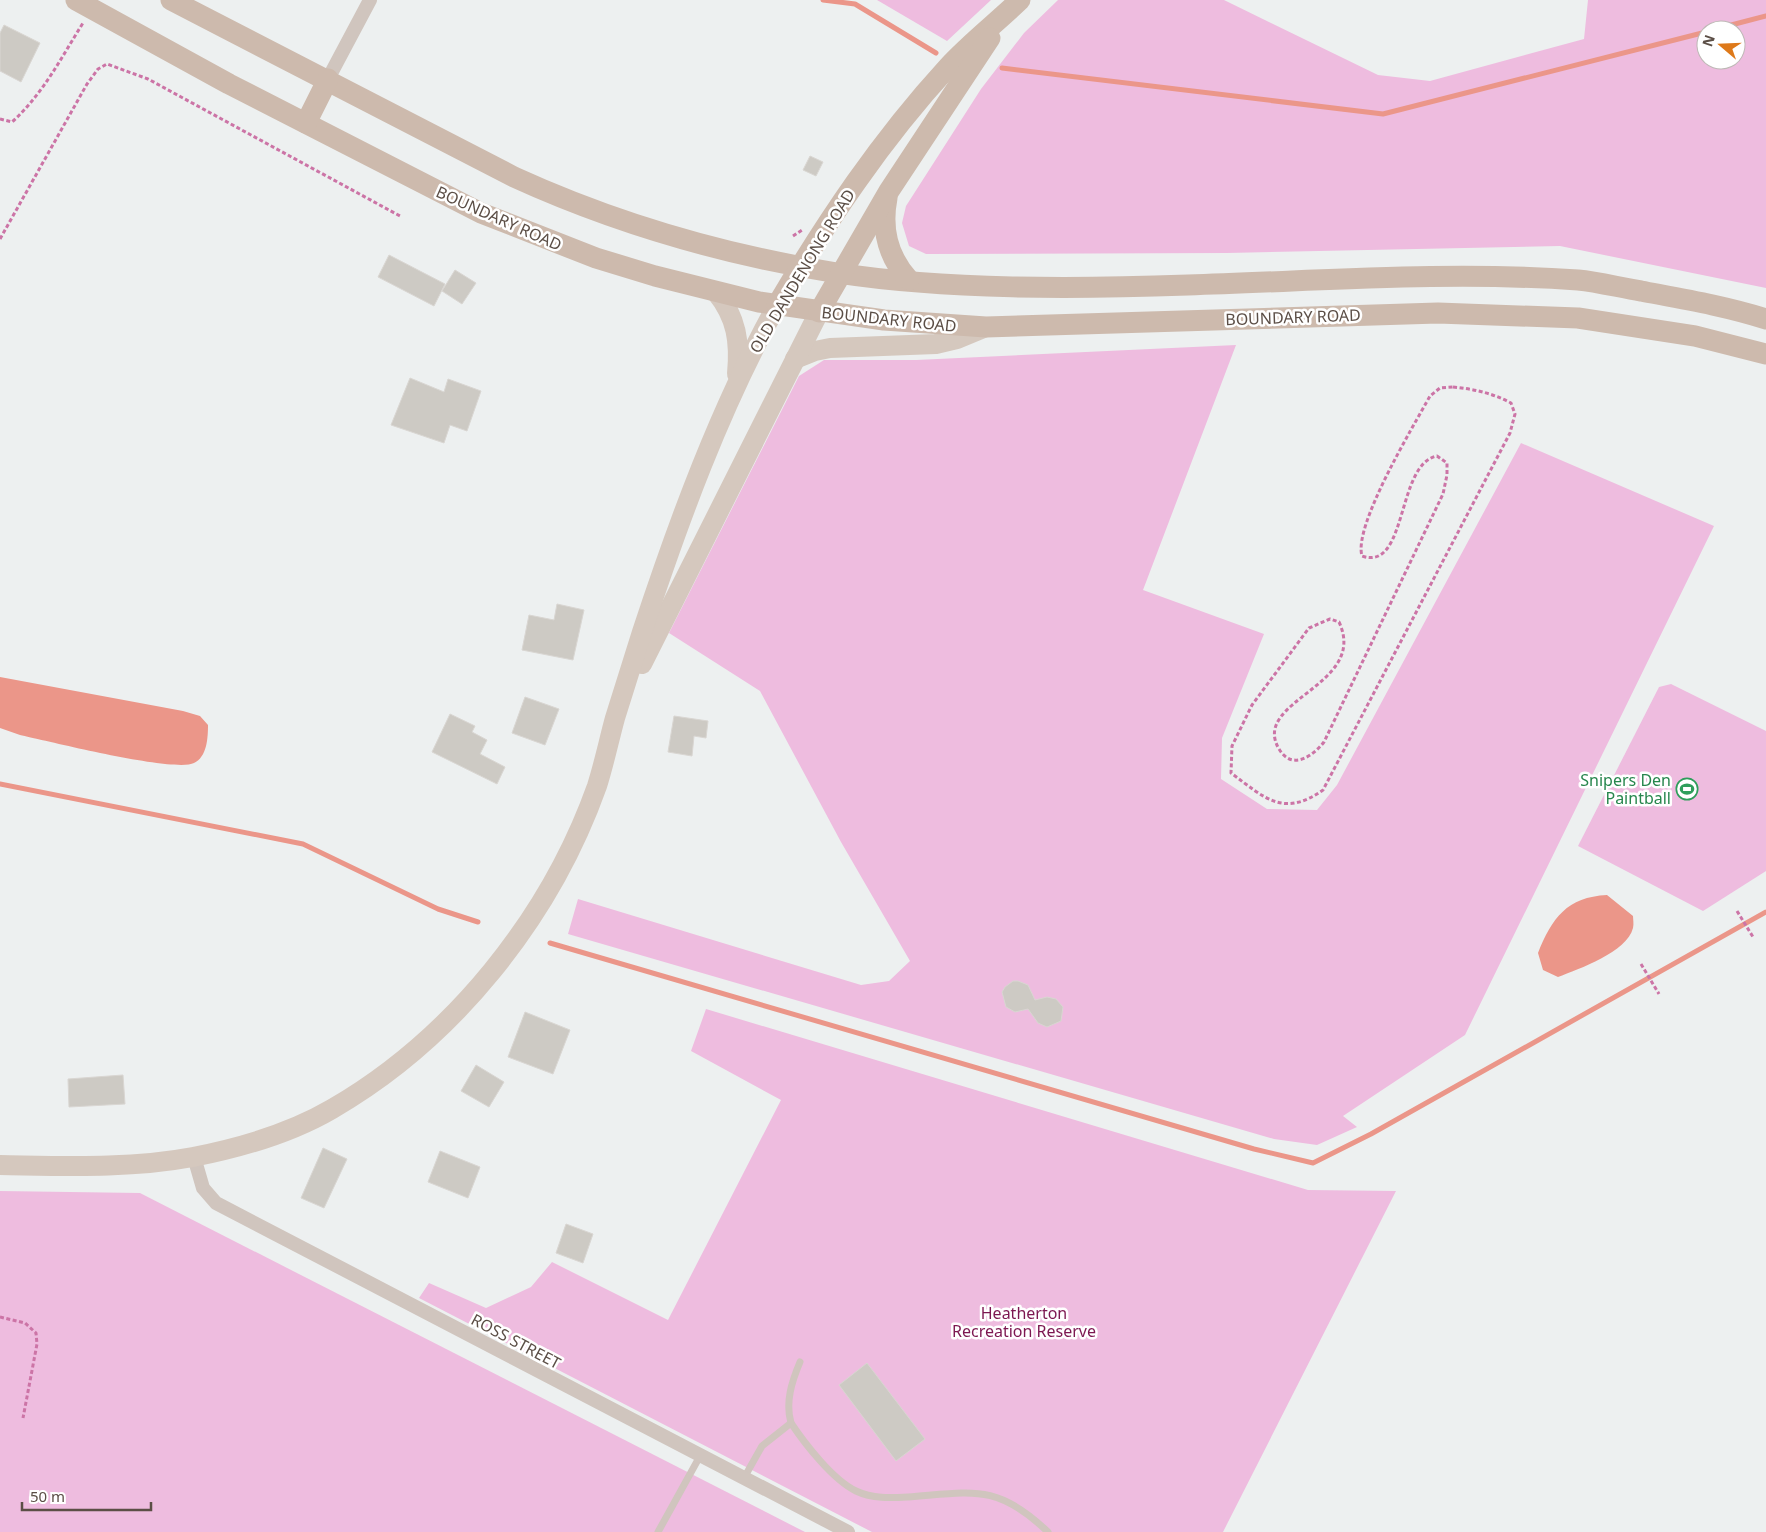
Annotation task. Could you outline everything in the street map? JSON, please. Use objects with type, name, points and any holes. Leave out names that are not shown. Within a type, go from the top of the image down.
[{"type":"main road","points":[[171,0],[514,177],[585,208],[693,242],[800,266],[840,273],[982,285],[1186,285],[1430,275],[1582,280],[1730,308],[1766,319]]},
{"type":"main road","name":"BOUNDARY ROAD","points":[[84,4],[229,84],[464,204],[539,237],[596,258],[716,292],[778,305],[884,320],[986,327],[1438,313],[1578,318],[1695,336],[1766,354]]},
{"type":"main road","name":"OLD DANDENONG ROAD","points":[[615,718],[840,273],[889,190],[1015,5]]},
{"type":"main road","name":"OLD DANDENONG ROAD","points":[[0,1165],[96,1167],[194,1157],[284,1131],[331,1110],[379,1079],[426,1042],[472,994],[508,950],[544,895],[571,846],[597,786],[615,718],[665,567],[713,435],[778,305],[800,266],[862,172],[895,130],[955,60],[1015,5]]},
{"type":"main road","points":[[306,123],[328,80]]},
{"type":"main road","points":[[889,190],[884,216],[887,239],[894,260],[909,280]]},
{"type":"main road","points":[[716,292],[730,311],[738,335],[736,386]]},
{"type":"main road","points":[[795,359],[815,351],[830,348],[936,344],[986,327]]},
{"type":"street","points":[[328,80],[370,0]]},
{"type":"street","name":"ROSS STREET","points":[[194,1157],[203,1188],[216,1203],[848,1532]]},
{"type":"lane","points":[[800,1362],[790,1391],[789,1415],[791,1423],[830,1471],[856,1491],[886,1498],[966,1491],[983,1493],[1014,1505],[1048,1532]]},
{"type":"lane","points":[[744,1478],[762,1446],[791,1423]]},
{"type":"lane","points":[[658,1532],[700,1456]]},
{"type":"path","points":[[0,119],[12,122],[25,110],[45,84],[84,4]]},
{"type":"path","points":[[0,239],[87,84],[98,69],[107,64],[148,79],[400,216]]},
{"type":"path","points":[[1440,388],[1471,388],[1511,403],[1515,414],[1510,433],[1324,790],[1308,801],[1290,805],[1275,802],[1255,792],[1230,773],[1232,746],[1252,705],[1310,628],[1330,619],[1339,622],[1344,633],[1344,646],[1333,670],[1280,716],[1273,735],[1284,757],[1294,761],[1315,754],[1331,729],[1443,494],[1448,475],[1447,463],[1437,456],[1428,458],[1420,467],[1390,548],[1383,556],[1372,560],[1362,556],[1359,547],[1371,511],[1389,472],[1430,396],[1440,388]]},
{"type":"path","points":[[1737,911],[1753,937]]},
{"type":"path","points":[[1641,964],[1659,994]]},
{"type":"path","points":[[0,1317],[25,1323],[36,1333],[37,1344],[22,1418]]},
{"type":"green space","points":[[877,0],[991,0],[947,41]]},
{"type":"green space","points":[[1058,0],[1224,0],[1378,75],[1430,81],[1584,39],[1588,0],[1766,0],[1766,288],[1560,246],[1227,253],[926,254],[909,246],[902,223],[906,206],[981,89],[1024,33]]},
{"type":"green space","points":[[1236,345],[1143,590],[1264,634],[1222,738],[1221,779],[1267,809],[1317,810],[1337,785],[1521,443],[1714,526],[1465,1035],[1343,1116],[1357,1127],[1317,1145],[1274,1139],[568,934],[578,899],[861,985],[889,981],[910,961],[841,842],[760,691],[669,633],[799,376],[824,360],[916,360]]},
{"type":"green space","name":"Snipers Den Paintball","points":[[1671,684],[1766,731],[1766,871],[1703,911],[1578,846],[1659,687]]},
{"type":"green space","name":"Heatherton Recreation Reserve","points":[[706,1009],[1308,1190],[1396,1191],[1223,1532],[872,1532],[419,1298],[429,1283],[486,1308],[531,1287],[552,1262],[668,1320],[781,1100],[691,1051]]},
{"type":"green space","points":[[0,1191],[140,1193],[805,1532],[0,1532]]},
{"type":"shaded area","points":[[0,677],[183,711],[200,716],[208,725],[204,752],[194,763],[182,765],[163,764],[82,749],[20,735],[0,728]]},
{"type":"shaded area","points":[[1607,895],[1633,916],[1633,928],[1629,937],[1622,945],[1601,959],[1567,974],[1558,977],[1543,970],[1538,953],[1555,920],[1571,905],[1581,900]]},
{"type":"building","points":[[4,25],[40,43],[21,82],[0,71],[0,33]]},
{"type":"building","points":[[810,156],[823,162],[816,176],[803,170]]},
{"type":"building","points":[[389,255],[445,284],[434,306],[378,277]]},
{"type":"building","points":[[455,270],[476,283],[462,304],[442,291]]},
{"type":"building","points":[[410,378],[444,392],[448,379],[481,391],[467,431],[450,425],[444,443],[391,425]]},
{"type":"building","points":[[557,604],[584,610],[573,660],[522,650],[529,615],[554,620]]},
{"type":"building","points":[[525,697],[559,709],[545,745],[512,733]]},
{"type":"building","points":[[450,714],[475,726],[472,732],[487,740],[480,754],[505,767],[497,784],[432,752]]},
{"type":"building","points":[[674,716],[708,721],[706,738],[694,736],[692,756],[668,752]]},
{"type":"building","points":[[1013,981],[1028,985],[1035,1000],[1047,997],[1056,999],[1063,1007],[1061,1021],[1047,1027],[1038,1023],[1028,1009],[1015,1012],[1006,1007],[1002,992]]},
{"type":"building","points":[[525,1012],[570,1030],[553,1074],[508,1057]]},
{"type":"building","points":[[476,1065],[504,1082],[489,1107],[461,1091]]},
{"type":"building","points":[[123,1075],[125,1104],[69,1107],[68,1079]]},
{"type":"building","points":[[323,1148],[347,1159],[324,1208],[301,1198]]},
{"type":"building","points":[[440,1151],[480,1167],[468,1198],[428,1182]]},
{"type":"building","points":[[566,1224],[593,1234],[583,1263],[556,1253]]},
{"type":"building","points":[[867,1363],[925,1439],[896,1461],[839,1385]]},
{"type":"waterway","points":[[823,0],[855,4],[936,53]]},
{"type":"waterway","points":[[1746,21],[1766,16]]},
{"type":"waterway","points":[[1002,68],[1383,114],[1696,35]]},
{"type":"waterway","points":[[0,784],[303,844],[438,909],[478,922]]},
{"type":"waterway","points":[[550,943],[1254,1149],[1313,1163],[1371,1134],[1766,912]]},
{"type":"place","name":"Snipers Den Paintball","points":[[1687,789]]}]
